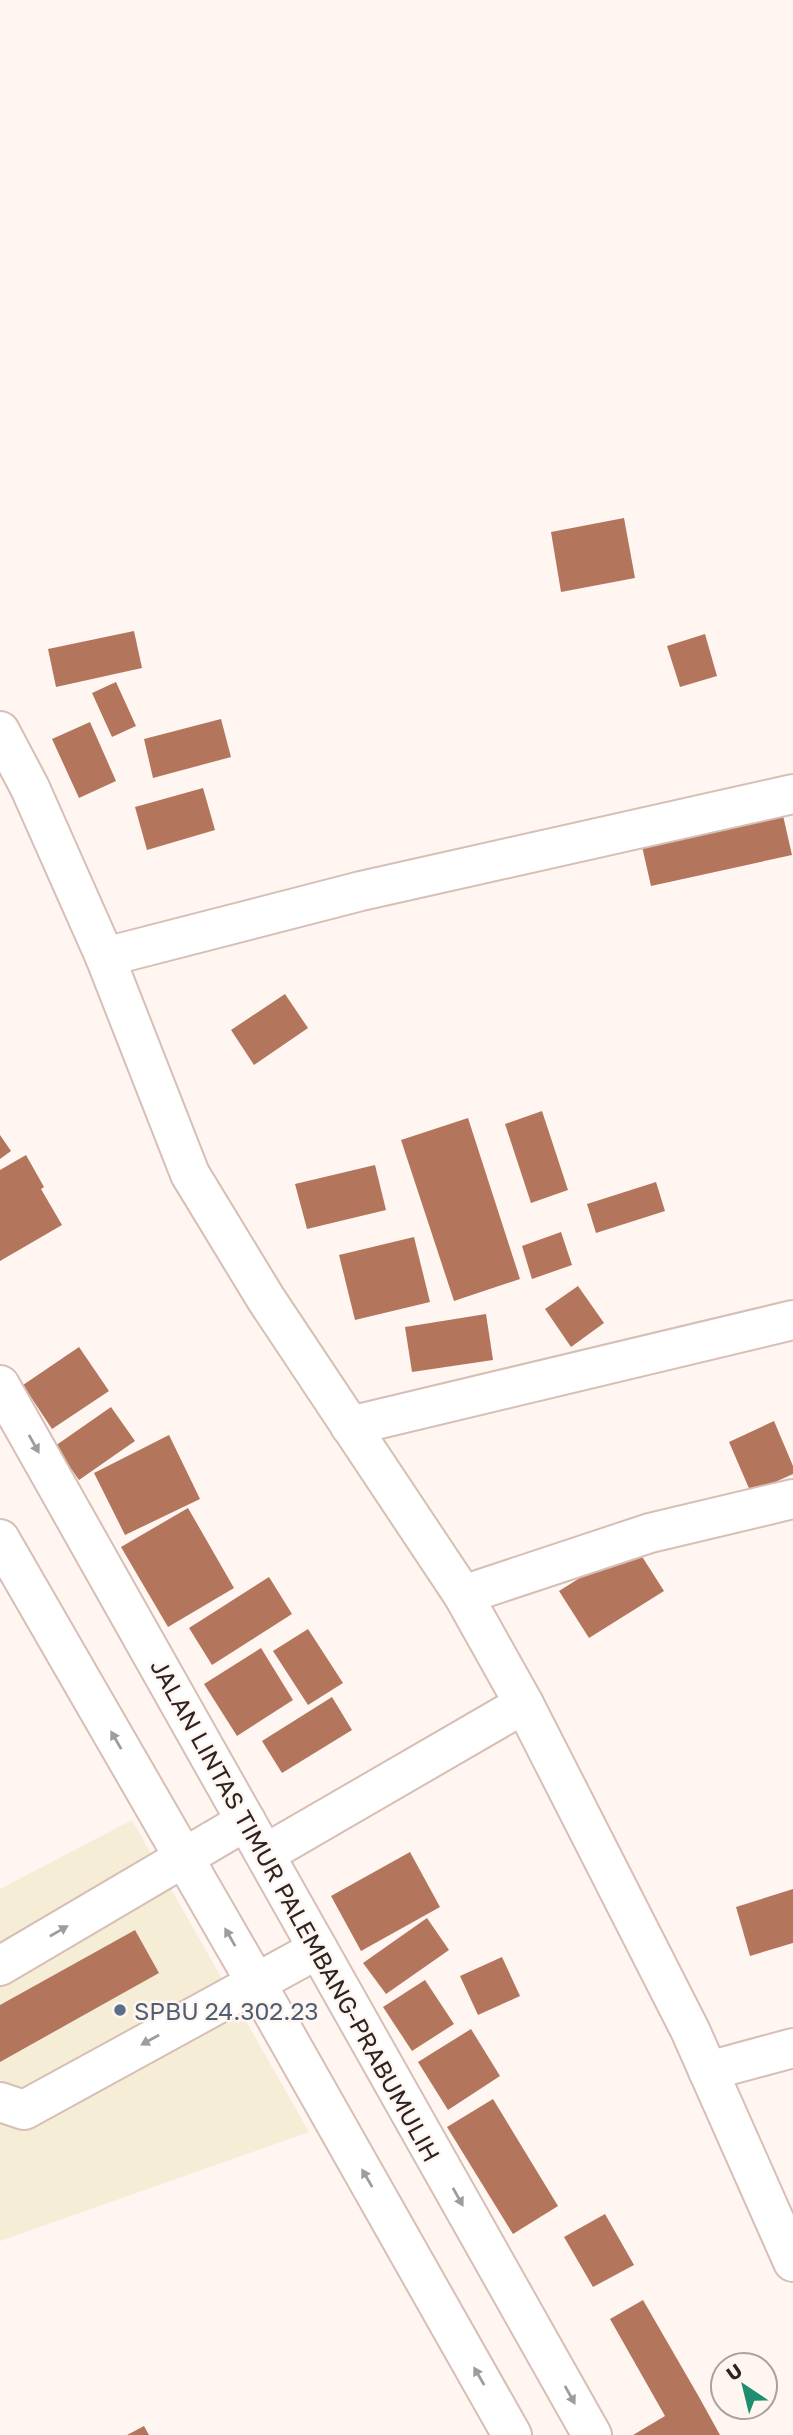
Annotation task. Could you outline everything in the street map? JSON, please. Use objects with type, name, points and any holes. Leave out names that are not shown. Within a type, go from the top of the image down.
[{"type":"main road","points":[[0,731],[30,788],[105,957],[190,1174],[266,1299],[463,1595],[524,1704],[684,2018],[793,2262]]},
{"type":"main road","points":[[105,957],[361,891],[793,794]]},
{"type":"main road","points":[[351,1426],[793,1320]]},
{"type":"main road","name":"JALAN LINTAS TIMUR PALEMBANG-PRABUMULIH","points":[[0,1385],[592,2435]]},
{"type":"main road","points":[[463,1595],[650,1533],[793,1499]]},
{"type":"main road","points":[[0,1539],[255,1981],[512,2435]]},
{"type":"main road","points":[[265,1854],[524,1704]]},
{"type":"main road","points":[[0,1966],[246,1821]]},
{"type":"main road","points":[[0,2102],[24,2110],[255,1981],[318,1949]]},
{"type":"main road","points":[[708,2071],[793,2048]]},
{"type":"shaded area","name":"SPBU 24.302.23","points":[[132,1820],[309,2132],[0,2241],[0,1889]]},
{"type":"building","points":[[624,518],[635,578],[561,592],[551,532]]},
{"type":"building","points":[[134,631],[142,668],[56,687],[48,649]]},
{"type":"building","points":[[705,634],[717,676],[680,687],[667,646]]},
{"type":"building","points":[[116,682],[136,726],[112,737],[92,693]]},
{"type":"building","points":[[221,719],[231,757],[153,778],[144,739]]},
{"type":"building","points":[[90,722],[116,781],[79,798],[52,739]]},
{"type":"building","points":[[203,788],[215,830],[147,850],[135,807]]},
{"type":"building","points":[[782,811],[792,855],[651,886],[641,842]]},
{"type":"building","points":[[285,994],[308,1028],[254,1065],[231,1030]]},
{"type":"building","points":[[542,1111],[568,1190],[531,1203],[505,1124]]},
{"type":"building","points":[[468,1118],[520,1279],[454,1301],[401,1140]]},
{"type":"building","points":[[0,1135],[11,1151],[0,1159]]},
{"type":"building","points":[[26,1155],[44,1187],[41,1189],[62,1225],[0,1261],[0,1170]]},
{"type":"building","points":[[375,1165],[386,1210],[307,1229],[295,1184]]},
{"type":"building","points":[[656,1182],[665,1211],[596,1233],[587,1204]]},
{"type":"building","points":[[561,1232],[572,1265],[532,1279],[522,1246]]},
{"type":"building","points":[[414,1237],[430,1302],[355,1320],[339,1255]]},
{"type":"building","points":[[578,1286],[604,1323],[571,1347],[545,1309]]},
{"type":"building","points":[[486,1314],[493,1360],[412,1372],[405,1327]]},
{"type":"building","points":[[79,1347],[109,1391],[52,1429],[23,1385]]},
{"type":"building","points":[[111,1407],[135,1441],[79,1480],[55,1446]]},
{"type":"building","points":[[774,1421],[793,1466],[793,1474],[751,1493],[729,1442]]},
{"type":"building","points":[[169,1435],[200,1499],[125,1535],[94,1473]]},
{"type":"building","points":[[188,1508],[234,1588],[168,1627],[121,1547]]},
{"type":"building","points":[[634,1544],[664,1591],[589,1638],[559,1591]]},
{"type":"building","points":[[269,1577],[292,1614],[212,1665],[189,1628]]},
{"type":"building","points":[[308,1629],[343,1683],[308,1705],[273,1651]]},
{"type":"building","points":[[261,1648],[293,1700],[237,1736],[204,1684]]},
{"type":"building","points":[[332,1697],[352,1730],[282,1773],[262,1741]]},
{"type":"building","points":[[410,1852],[440,1907],[361,1951],[331,1896]]},
{"type":"building","points":[[793,1889],[793,1943],[750,1956],[736,1907]]},
{"type":"building","points":[[427,1918],[449,1950],[386,1994],[363,1963]]},
{"type":"building","points":[[135,1930],[159,1973],[0,2062],[0,2005]]},
{"type":"building","points":[[502,1957],[520,1996],[478,2015],[460,1976]]},
{"type":"building","points":[[425,1980],[454,2024],[412,2051],[383,2007]]},
{"type":"building","points":[[471,2029],[500,2076],[448,2110],[418,2062]]},
{"type":"building","points":[[493,2099],[558,2206],[513,2234],[447,2127]]},
{"type":"building","points":[[605,2214],[634,2265],[593,2287],[564,2237]]},
{"type":"building","points":[[643,2300],[709,2415],[709,2421],[712,2421],[720,2435],[633,2435],[665,2416],[610,2319]]},
{"type":"building","points":[[144,2426],[149,2435],[127,2435]]},
{"type":"place","name":"SPBU 24.302.23","points":[[120,2010]]}]
